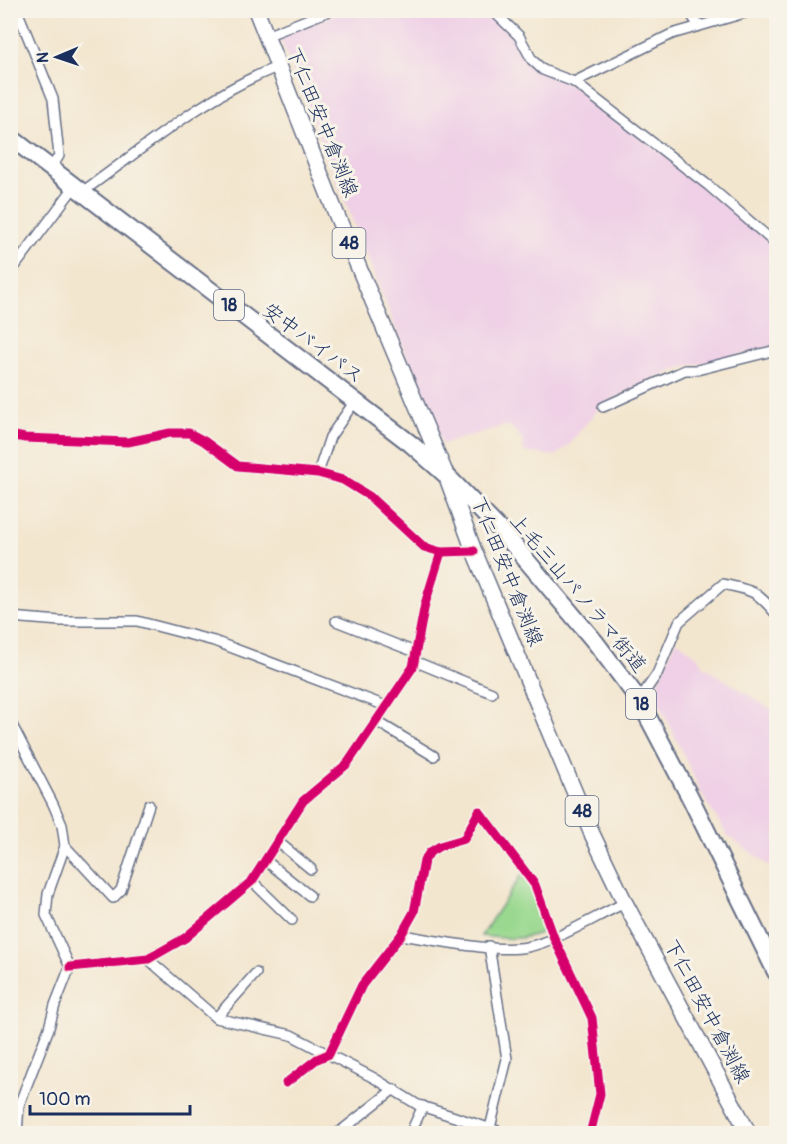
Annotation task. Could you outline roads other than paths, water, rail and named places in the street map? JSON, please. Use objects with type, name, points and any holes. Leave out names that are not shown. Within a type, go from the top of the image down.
[{"type":"highway","name":"安中バイパス","points":[[10,137],[411,444],[446,475]]},
{"type":"highway","name":"上毛三山パノラマ街道","points":[[446,475],[506,536],[596,643],[639,700],[777,972]]},
{"type":"main road","name":"下仁田安中倉渕線","points":[[256,10],[335,211],[446,475],[474,551],[592,834],[625,903],[749,1134]]},
{"type":"street","points":[[18,10],[52,99],[59,156],[51,168]]},
{"type":"street","points":[[266,36],[331,10]]},
{"type":"street","points":[[492,10],[519,36],[532,60],[543,70],[574,82],[709,186],[777,244]]},
{"type":"street","points":[[688,10],[699,26]]},
{"type":"street","points":[[574,82],[672,34],[755,10]]},
{"type":"street","points":[[10,273],[78,189],[206,104],[252,77],[277,67]]},
{"type":"street","points":[[603,407],[685,370],[697,370],[777,350]]},
{"type":"street","points":[[318,473],[330,437],[355,402]]},
{"type":"street","points":[[10,435],[26,438],[128,442],[170,433],[189,433],[238,466],[318,473],[343,480],[369,496],[424,547],[441,552],[474,551]]},
{"type":"street","points":[[70,967],[148,959],[185,938],[252,881],[303,801],[347,764],[413,667],[425,604],[441,552]]},
{"type":"street","points":[[639,700],[657,675],[679,622],[723,584],[749,590],[762,596],[777,614]]},
{"type":"street","points":[[10,617],[60,621],[137,621],[214,641],[386,706]]},
{"type":"street","points":[[336,621],[492,693]]},
{"type":"street","points":[[10,721],[62,825],[64,846],[48,894],[46,915],[70,967],[19,1106],[17,1134]]},
{"type":"street","points":[[376,721],[434,756]]},
{"type":"street","points":[[64,846],[113,898],[121,890],[149,805]]},
{"type":"street","points":[[286,1083],[317,1059],[329,1054],[362,985],[401,935],[414,912],[424,861],[430,852],[440,846],[464,839],[479,811],[535,885],[554,938],[592,1018],[600,1094],[590,1134]]},
{"type":"street","points":[[277,841],[311,869]]},
{"type":"street","points":[[265,860],[310,896]]},
{"type":"street","points":[[252,881],[292,920]]},
{"type":"street","points":[[401,935],[489,946],[514,948],[529,946],[554,938],[625,903]]},
{"type":"street","points":[[489,946],[507,1059],[490,1128]]},
{"type":"street","points":[[148,959],[216,1018],[291,1035],[423,1106],[507,1134]]},
{"type":"street","points":[[216,1018],[256,973]]},
{"type":"street","points":[[337,1134],[394,1089]]},
{"type":"street","points":[[410,1134],[423,1106]]}]
